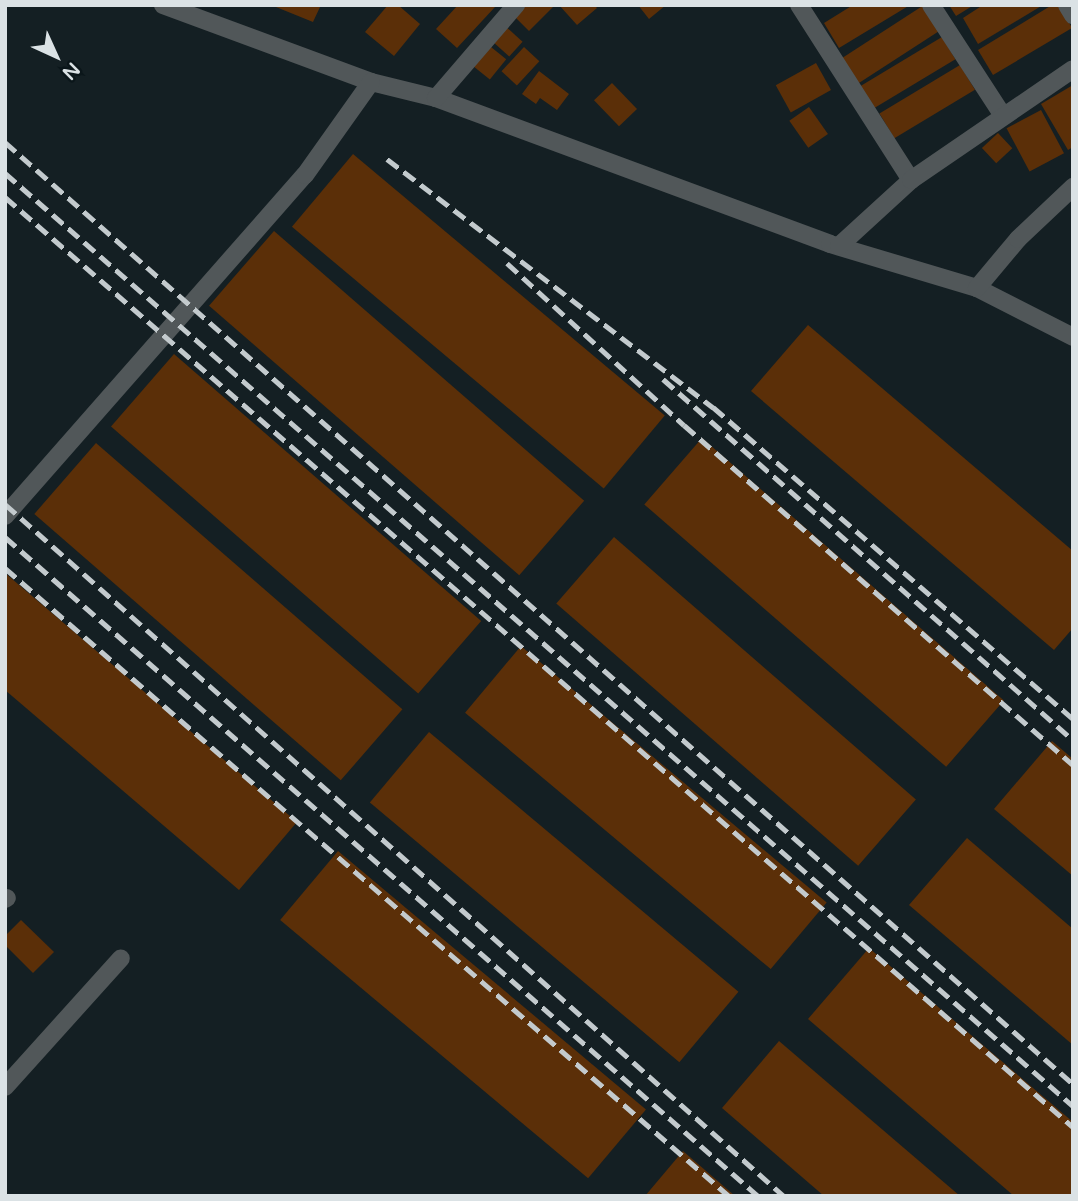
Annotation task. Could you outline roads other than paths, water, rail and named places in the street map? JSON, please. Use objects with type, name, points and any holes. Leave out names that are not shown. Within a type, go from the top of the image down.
[{"type":"street","points":[[163,5],[371,82],[436,98],[839,246],[977,288],[1073,337]]},
{"type":"street","points":[[436,98],[516,5]]},
{"type":"street","points":[[799,5],[911,180]]},
{"type":"street","points":[[931,5],[1003,116]]},
{"type":"street","points":[[1067,5],[1073,15]]},
{"type":"street","points":[[839,246],[911,180],[1073,69]]},
{"type":"street","points":[[5,516],[305,175],[371,82]]},
{"type":"street","points":[[977,288],[1018,239],[1073,187]]},
{"type":"street","points":[[5,1087],[121,958]]},
{"type":"railway","points":[[5,142],[1073,1084]]},
{"type":"railway","points":[[387,159],[713,407],[1073,719]]},
{"type":"railway","points":[[5,173],[1073,1106]]},
{"type":"railway","points":[[5,197],[1073,1127]]},
{"type":"railway","points":[[507,263],[684,425],[1073,765]]},
{"type":"railway","points":[[663,379],[1073,740]]},
{"type":"railway","points":[[5,504],[784,1196]]},
{"type":"railway","points":[[5,537],[758,1196]]},
{"type":"railway","points":[[5,568],[729,1196]]}]
